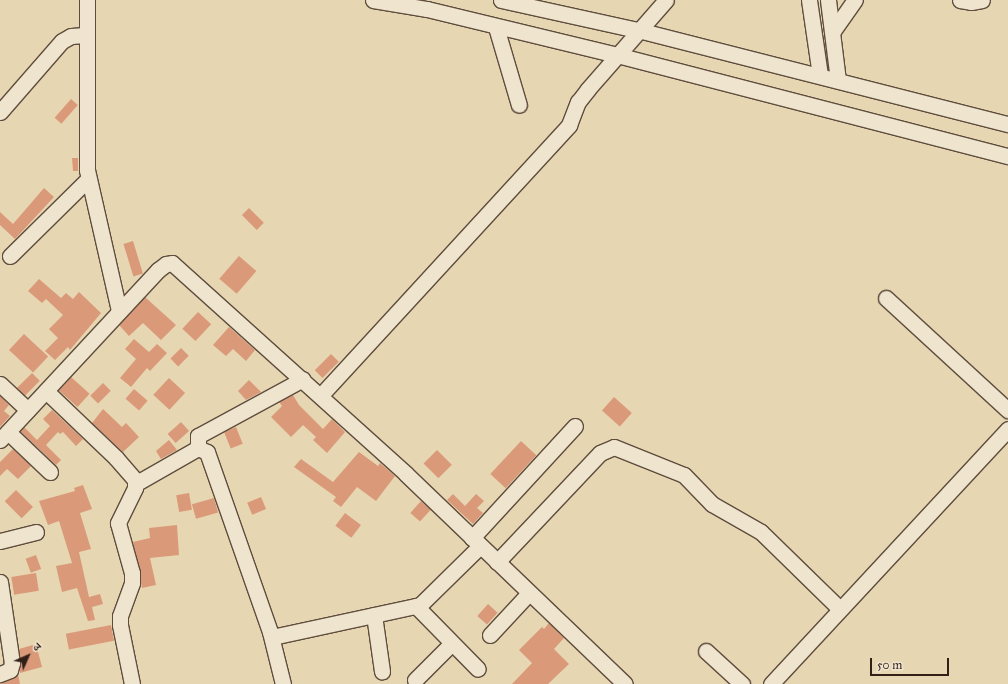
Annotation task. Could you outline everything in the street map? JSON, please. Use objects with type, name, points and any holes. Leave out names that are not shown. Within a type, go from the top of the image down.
[{"type":"street","points":[[87,0],[88,179],[119,311]]},
{"type":"street","points":[[373,0],[427,9],[496,27],[617,55],[1008,156]]},
{"type":"street","points":[[501,0],[638,30],[1008,124]]},
{"type":"street","points":[[321,395],[569,125],[578,102],[638,30],[666,0]]},
{"type":"street","points":[[809,0],[820,76]]},
{"type":"street","points":[[828,0],[838,80]]},
{"type":"street","points":[[833,31],[855,0]]},
{"type":"street","points":[[960,0],[971,2],[982,0]]},
{"type":"street","points":[[496,27],[518,105]]},
{"type":"street","points":[[0,112],[62,41],[71,36],[86,35]]},
{"type":"street","points":[[10,256],[88,179]]},
{"type":"street","points":[[50,472],[4,436],[158,270],[166,264],[172,263],[321,395],[625,684]]},
{"type":"street","points":[[886,298],[1008,410]]},
{"type":"street","points":[[198,448],[198,436],[303,379]]},
{"type":"street","points":[[0,384],[28,410]]},
{"type":"street","points":[[46,390],[116,458],[133,476],[135,484]]},
{"type":"street","points":[[272,636],[416,606],[430,596],[575,426]]},
{"type":"street","points":[[771,684],[1008,429]]},
{"type":"street","points":[[132,684],[120,621],[132,583],[132,573],[118,523],[135,484],[198,448],[203,449],[210,458],[272,636],[283,684]]},
{"type":"street","points":[[497,562],[600,453],[614,448],[684,475],[712,504],[761,532],[840,610]]},
{"type":"street","points":[[0,541],[36,532]]},
{"type":"street","points":[[0,582],[12,663],[10,670],[0,674]]},
{"type":"street","points":[[490,635],[528,593]]},
{"type":"street","points":[[416,606],[478,669]]},
{"type":"street","points":[[374,615],[382,671]]},
{"type":"street","points":[[416,680],[452,643]]},
{"type":"street","points":[[706,651],[742,684]]},
{"type":"building","points":[[71,99],[78,105],[61,124],[55,118]]},
{"type":"building","points":[[72,158],[78,158],[78,171],[73,171]]},
{"type":"building","points":[[44,188],[54,197],[15,239],[0,225],[0,212],[13,224]]},
{"type":"building","points":[[249,208],[264,223],[257,230],[242,215]]},
{"type":"building","points":[[133,241],[143,274],[133,276],[123,244]]},
{"type":"building","points":[[239,256],[256,271],[237,294],[219,279]]},
{"type":"building","points":[[39,279],[61,298],[66,293],[73,299],[79,292],[101,313],[70,350],[68,347],[55,360],[45,351],[58,338],[49,329],[63,315],[46,299],[42,303],[28,291]]},
{"type":"building","points":[[145,297],[176,325],[161,340],[143,323],[129,336],[119,325]]},
{"type":"building","points":[[198,312],[211,324],[195,341],[182,329]]},
{"type":"building","points":[[229,327],[255,350],[246,361],[233,349],[226,356],[213,345]]},
{"type":"building","points":[[24,334],[48,357],[33,373],[9,350]]},
{"type":"building","points":[[134,339],[149,352],[157,344],[167,353],[150,371],[147,368],[131,387],[120,378],[136,359],[125,349]]},
{"type":"building","points":[[181,348],[189,356],[178,366],[170,359]]},
{"type":"building","points":[[331,354],[339,362],[323,378],[315,370]]},
{"type":"building","points":[[32,373],[40,381],[25,396],[17,388]]},
{"type":"building","points":[[71,377],[90,394],[78,407],[59,390]]},
{"type":"building","points":[[169,378],[185,393],[169,410],[153,395]]},
{"type":"building","points":[[249,380],[261,392],[246,400],[238,391]]},
{"type":"building","points":[[103,383],[111,391],[98,404],[90,396]]},
{"type":"building","points":[[134,389],[148,401],[139,411],[125,399]]},
{"type":"building","points":[[293,395],[299,405],[323,429],[332,419],[345,432],[327,453],[313,440],[316,437],[303,425],[291,437],[271,417],[282,406],[279,402]]},
{"type":"building","points":[[0,396],[9,405],[4,411],[10,416],[0,427]]},
{"type":"building","points":[[614,397],[632,413],[620,426],[602,410]]},
{"type":"building","points":[[103,409],[122,427],[126,423],[139,437],[123,452],[92,423]]},
{"type":"building","points":[[52,410],[83,439],[76,446],[63,432],[60,434],[58,432],[46,445],[61,460],[56,465],[20,431],[24,427],[37,440],[50,426],[43,419]]},
{"type":"building","points":[[181,422],[189,431],[176,443],[168,434]]},
{"type":"building","points":[[236,427],[243,444],[231,449],[224,432]]},
{"type":"building","points":[[169,440],[177,450],[161,459],[156,451]]},
{"type":"building","points":[[521,441],[536,455],[506,488],[490,474]]},
{"type":"building","points":[[13,449],[31,466],[18,479],[7,469],[0,476],[0,462]]},
{"type":"building","points":[[437,450],[452,465],[438,478],[424,463]]},
{"type":"building","points":[[359,452],[378,466],[380,463],[395,476],[376,501],[357,487],[341,507],[333,501],[336,497],[294,467],[301,459],[333,482]]},
{"type":"building","points":[[83,485],[92,509],[80,513],[91,549],[79,552],[89,597],[100,594],[103,604],[92,607],[95,620],[88,621],[77,588],[62,592],[56,566],[72,563],[59,521],[48,525],[39,501],[75,491],[74,488]]},
{"type":"building","points":[[16,490],[33,507],[22,518],[5,501]]},
{"type":"building","points":[[189,493],[192,510],[179,512],[176,495]]},
{"type":"building","points":[[453,494],[465,506],[476,494],[484,501],[477,508],[483,513],[473,524],[447,500]]},
{"type":"building","points":[[261,497],[266,509],[252,515],[247,503]]},
{"type":"building","points":[[214,498],[218,512],[196,519],[192,504]]},
{"type":"building","points":[[421,501],[431,510],[420,522],[410,513]]},
{"type":"building","points":[[345,513],[361,525],[351,538],[335,526]]},
{"type":"building","points":[[177,525],[179,555],[150,558],[156,585],[142,588],[133,542],[150,538],[149,528]]},
{"type":"building","points":[[36,555],[41,569],[31,573],[26,559]]},
{"type":"building","points":[[36,573],[39,591],[14,595],[11,577]]},
{"type":"building","points":[[488,604],[498,613],[487,625],[477,616]]},
{"type":"building","points":[[549,623],[564,638],[554,649],[569,664],[548,684],[512,684],[532,663],[519,650],[542,627],[544,629]]},
{"type":"building","points":[[111,625],[114,641],[69,649],[66,634]]},
{"type":"building","points":[[36,644],[42,667],[20,673],[19,649]]},
{"type":"building","points":[[18,674],[20,684],[0,684],[13,678]]}]
